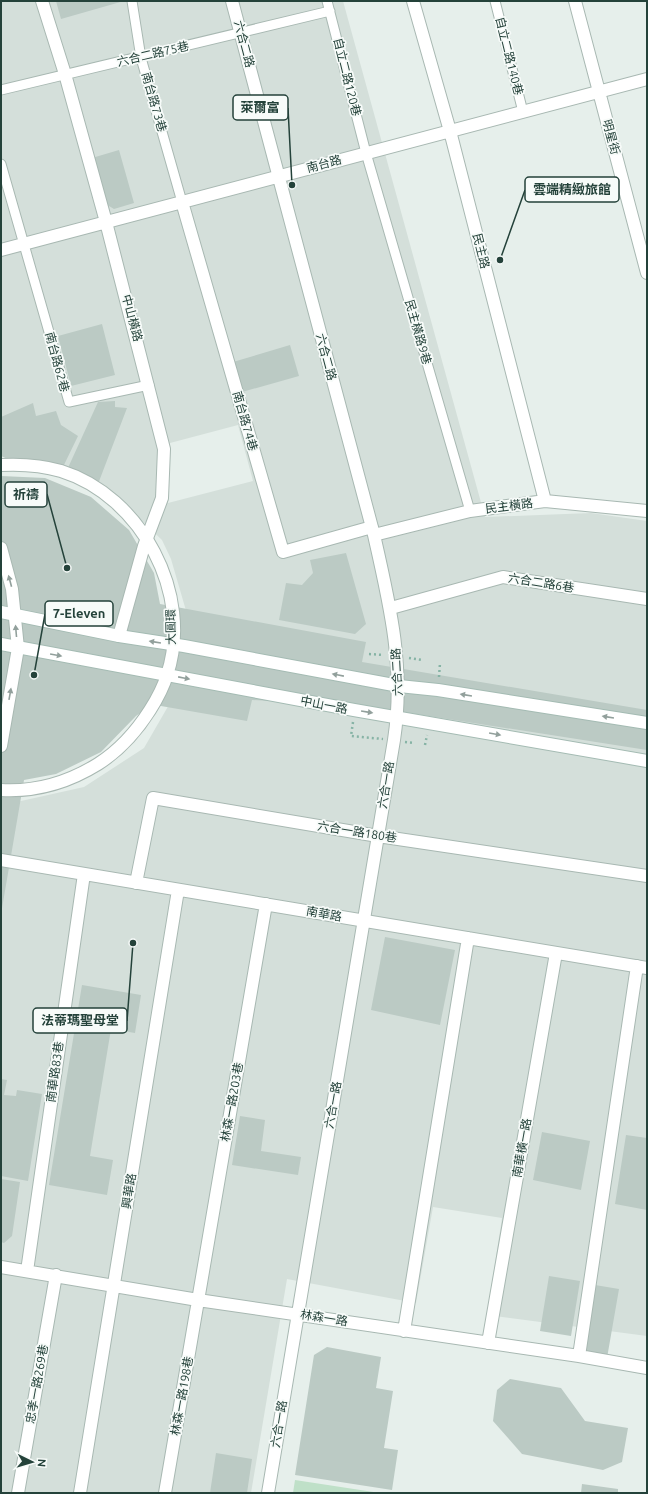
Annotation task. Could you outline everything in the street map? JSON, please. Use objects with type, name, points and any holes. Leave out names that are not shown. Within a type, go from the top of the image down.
[{"type":"street","name":"中山橫路","points":[[42,1],[65,74],[106,222],[149,384],[164,449],[162,498],[148,538],[119,636]]},
{"type":"street","name":"六合二路","points":[[232,1],[277,176],[373,531],[391,608],[398,656],[398,717]]},
{"type":"street","name":"民主路","points":[[413,1],[450,131],[545,501]]},
{"type":"street","name":"明星街","points":[[575,1],[647,273]]},
{"type":"street","name":"南台路","points":[[1,250],[24,242],[106,222],[647,79]]},
{"type":"street","name":"南台路74巷","points":[[182,202],[283,552],[373,531]]},
{"type":"street","name":"大圓環","points":[[1,465],[23,464],[61,472],[96,488],[126,512],[148,538],[166,579],[174,618],[173,644],[168,675],[158,697],[138,729],[112,755],[81,775],[46,787],[1,790]]},
{"type":"street","name":"民主橫路","points":[[373,531],[470,510],[545,501],[647,511]]},
{"type":"street","points":[[1,548],[12,589],[18,648],[1,746]]},
{"type":"street","name":"六合二路6巷","points":[[391,608],[503,577],[647,599]]},
{"type":"street","points":[[1,612],[119,636],[173,644],[399,686],[438,690],[647,723]]},
{"type":"street","name":"中山一路","points":[[1,644],[354,710],[647,760]]},
{"type":"street","name":"六合一路","points":[[268,1493],[398,717]]},
{"type":"street","name":"六合一路180巷","points":[[136,883],[153,798],[378,836],[647,876]]},
{"type":"street","name":"南華路","points":[[1,860],[642,967]]},
{"type":"street","name":"南華路83巷","points":[[27,1270],[84,874]]},
{"type":"street","name":"興華路","points":[[80,1493],[178,890]]},
{"type":"street","name":"林森一路203巷","points":[[198,1300],[266,904]]},
{"type":"street","points":[[404,1331],[468,938]]},
{"type":"street","name":"南華橫一路","points":[[488,1343],[556,952]]},
{"type":"street","points":[[578,1356],[642,967]]},
{"type":"street","name":"林森一路","points":[[1,1267],[114,1284],[198,1300],[578,1356],[647,1368]]},
{"type":"street","name":"忠孝一路269巷","points":[[18,1493],[56,1275]]},
{"type":"street","name":"林森一路198巷","points":[[165,1493],[198,1300]]},
{"type":"lane","name":"南台路73巷","points":[[132,1],[141,58],[182,202]]},
{"type":"lane","name":"自立二路120巷","points":[[327,1],[366,153]]},
{"type":"lane","name":"自立二路140巷","points":[[495,1],[523,112]]},
{"type":"lane","name":"六合二路75巷","points":[[1,90],[330,12]]},
{"type":"lane","name":"民主橫路9巷","points":[[366,153],[470,510]]},
{"type":"lane","points":[[1,164],[24,242]]},
{"type":"lane","name":"南台路62巷","points":[[24,242],[69,402],[149,384]]},
{"type":"shaded area","points":[[1,1],[343,1],[485,517],[591,513],[647,521],[647,1336],[487,1315],[502,1218],[433,1207],[416,1303],[287,1279],[251,1493],[1,1493],[1,864],[12,803],[84,787],[144,748],[170,703],[187,614],[171,559],[162,540],[105,485],[57,463],[1,443]],"holes":[[[238,425],[253,481],[168,503],[170,443]]]},
{"type":"green space","points":[[295,1480],[380,1493],[293,1493]]},
{"type":"building","points":[[56,1],[124,1],[61,19]]},
{"type":"building","points":[[119,150],[134,203],[114,209],[104,203],[92,158]]},
{"type":"building","points":[[102,324],[115,375],[71,386],[58,336]]},
{"type":"building","points":[[290,345],[299,376],[242,392],[233,362]]},
{"type":"building","points":[[115,401],[115,407],[127,408],[98,484],[67,470],[98,402]]},
{"type":"building","points":[[33,403],[36,416],[56,411],[61,425],[78,436],[62,469],[10,460],[1,456],[1,417]]},
{"type":"building","points":[[1,476],[45,478],[91,497],[129,530],[154,573],[160,604],[366,642],[362,662],[647,710],[647,750],[371,707],[252,700],[247,721],[161,706],[147,708],[136,716],[101,752],[56,774],[24,780],[1,914]]},
{"type":"building","points":[[346,553],[366,624],[355,634],[279,620],[286,583],[302,585],[313,573],[310,560]]},
{"type":"building","points":[[385,937],[455,950],[440,1025],[371,1010]]},
{"type":"building","points":[[82,985],[141,995],[135,1033],[111,1029],[90,1156],[113,1160],[107,1195],[49,1185]]},
{"type":"building","points":[[1,1079],[7,1080],[4,1095],[16,1096],[17,1090],[42,1094],[28,1181],[1,1176]]},
{"type":"building","points":[[240,1116],[265,1120],[261,1151],[301,1157],[298,1175],[232,1165]]},
{"type":"building","points":[[542,1132],[590,1141],[581,1190],[533,1180]]},
{"type":"building","points":[[626,1135],[647,1138],[647,1210],[615,1204]]},
{"type":"building","points":[[1,1179],[20,1182],[12,1236],[4,1243],[1,1242]]},
{"type":"building","points":[[549,1276],[580,1281],[571,1336],[540,1331]]},
{"type":"building","points":[[595,1285],[619,1289],[607,1358],[583,1354]]},
{"type":"building","points":[[327,1347],[381,1357],[376,1388],[393,1391],[384,1448],[398,1450],[392,1490],[295,1475],[314,1355]]},
{"type":"building","points":[[510,1379],[561,1388],[585,1421],[628,1428],[622,1462],[603,1470],[522,1454],[493,1421],[497,1390]]},
{"type":"building","points":[[216,1453],[252,1459],[247,1493],[210,1493]]},
{"type":"building","points":[[582,1484],[618,1489],[618,1493],[581,1493]]},
{"type":"place","name":"萊爾富","points":[[292,185]]},
{"type":"place","name":"雲端精緻旅館","points":[[500,260]]},
{"type":"place","name":"祈禱","points":[[67,568]]},
{"type":"place","name":"7-Eleven","points":[[34,675]]},
{"type":"place","name":"法蒂瑪聖母堂","points":[[133,943]]}]
